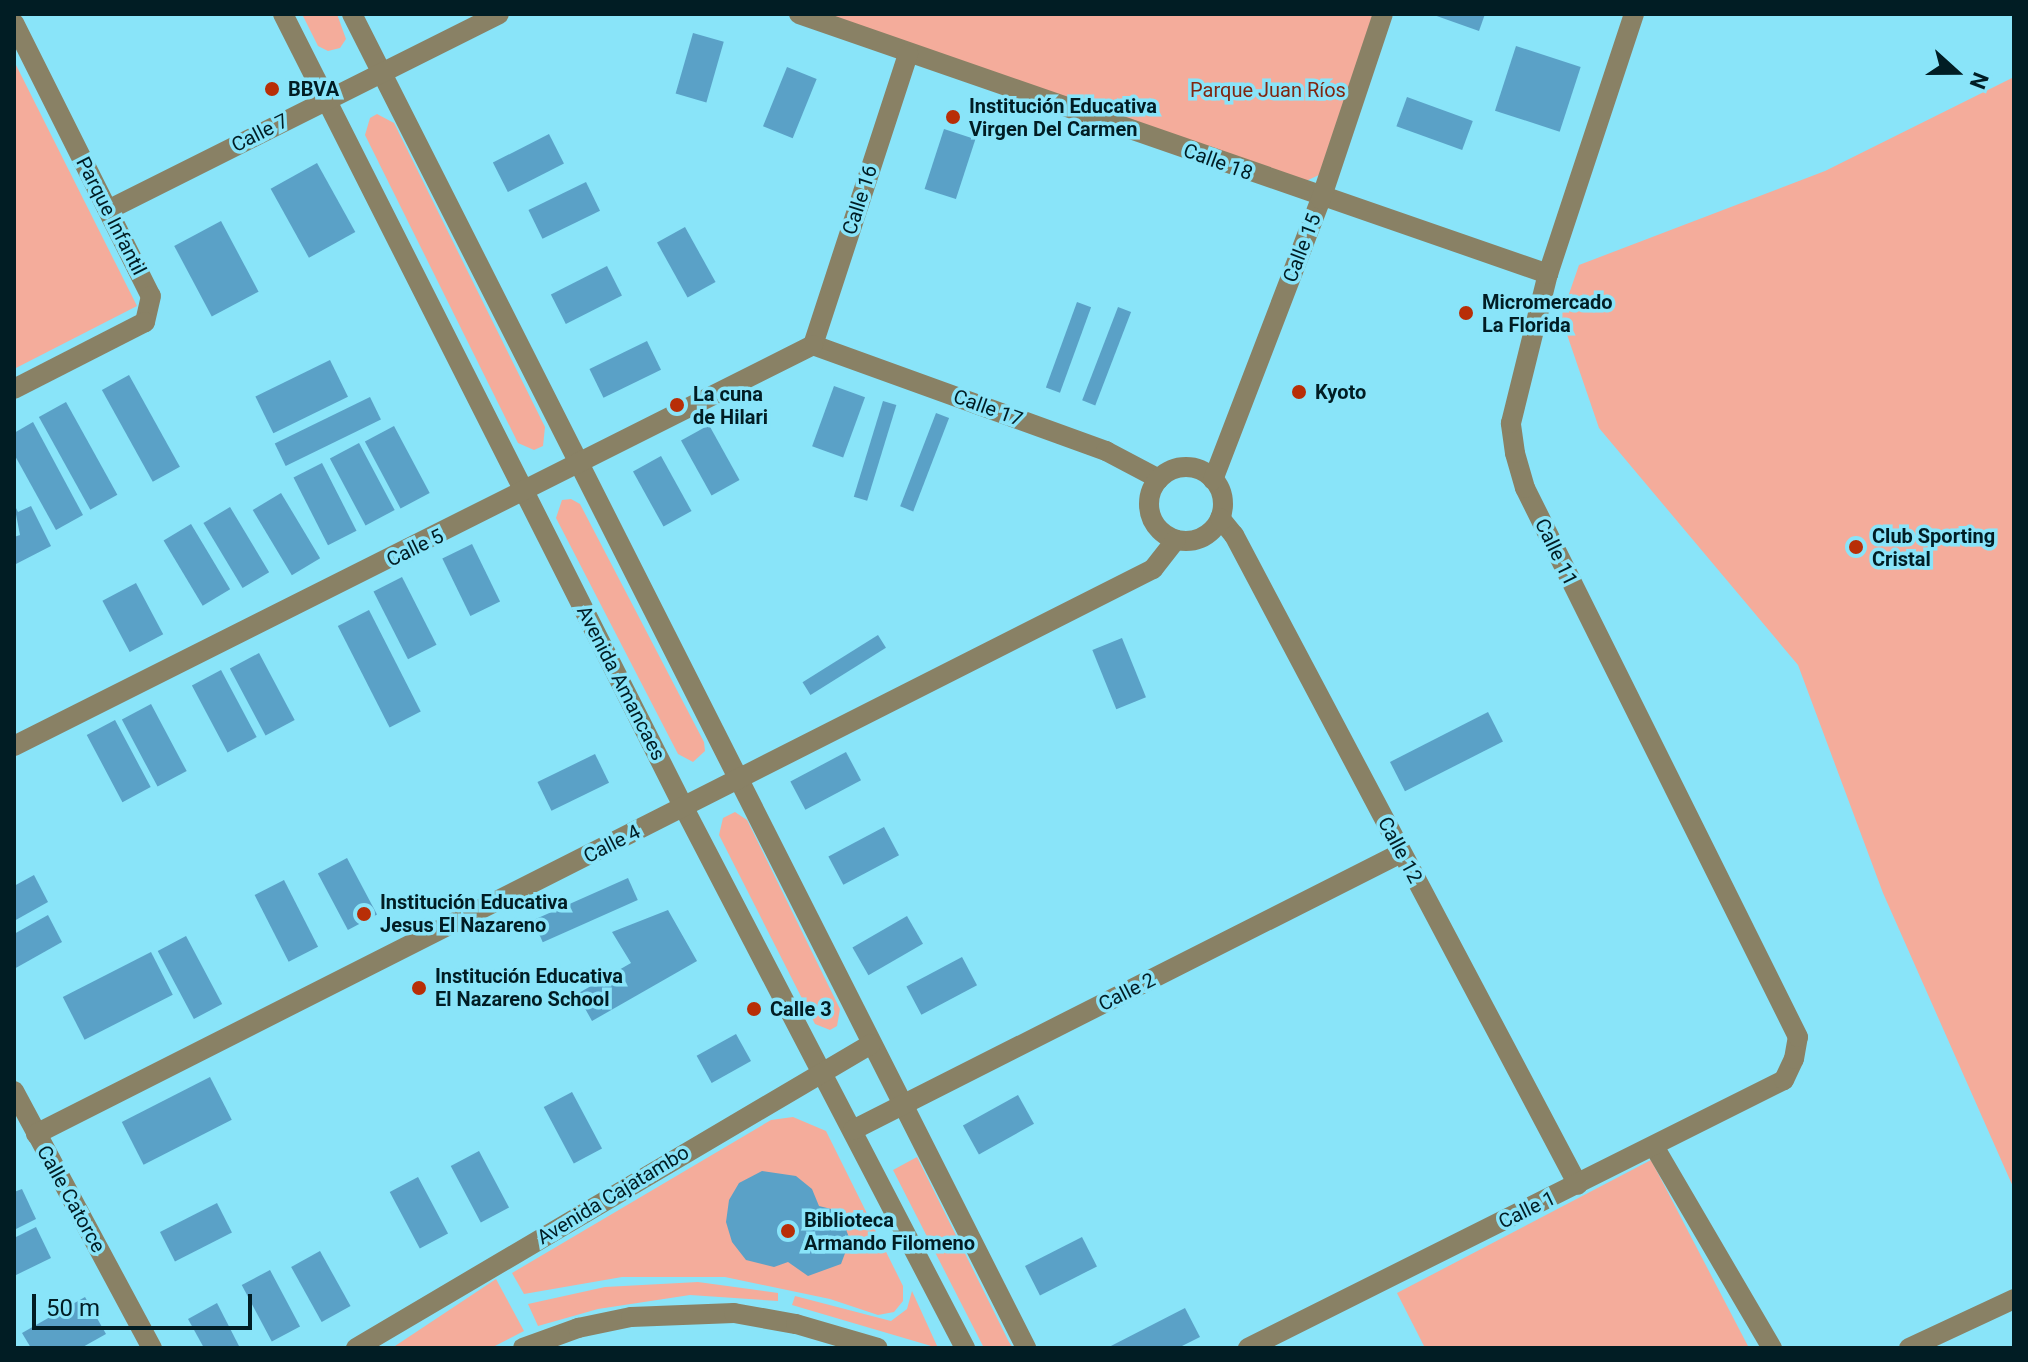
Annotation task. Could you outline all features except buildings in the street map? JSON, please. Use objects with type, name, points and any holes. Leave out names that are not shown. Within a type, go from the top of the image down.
[{"type":"street","name":"Avenida Amancaes","points":[[283,14],[684,808],[965,1348]]},
{"type":"street","points":[[352,14],[1026,1348]]},
{"type":"street","name":"Calle 7","points":[[108,210],[499,14]]},
{"type":"street","name":"Calle 18","points":[[799,14],[1321,199],[1548,274]]},
{"type":"street","name":"Calle 15","points":[[1213,480],[1321,199],[1383,14]]},
{"type":"street","name":"Calle 11","points":[[1634,14],[1548,274],[1511,423],[1525,488],[1798,1037],[1794,1059]]},
{"type":"street","name":"Parque Infantil","points":[[14,23],[151,296],[145,322],[14,389]]},
{"type":"street","name":"Calle 16","points":[[813,345],[908,54]]},
{"type":"street","name":"Calle 5","points":[[14,746],[580,466],[813,345]]},
{"type":"street","name":"Calle 17","points":[[813,345],[1106,451],[1159,479]]},
{"type":"street","points":[[1180,468],[1213,480],[1222,498],[1220,518],[1200,538],[1176,540],[1155,526],[1150,514],[1152,490],[1159,479],[1180,468]]},
{"type":"street","name":"Calle 12","points":[[1220,518],[1234,535],[1578,1185]]},
{"type":"street","name":"Calle 4","points":[[36,1134],[1153,569],[1176,540]]},
{"type":"street","name":"Calle 2","points":[[853,1130],[1401,853]]},
{"type":"street","name":"Avenida Cajatambo","points":[[356,1348],[871,1044]]},
{"type":"street","name":"Calle 1","points":[[1248,1348],[1655,1148],[1784,1080],[1794,1059]]},
{"type":"street","name":"Calle Catorce","points":[[14,1091],[152,1348]]},
{"type":"street","points":[[1655,1148],[1772,1348]]},
{"type":"street","points":[[1909,1348],[2014,1299]]},
{"type":"street","points":[[523,1348],[578,1328],[631,1317],[722,1313],[796,1324],[878,1348]]},
{"type":"green space","points":[[302,14],[337,14],[346,39],[340,48],[328,51],[318,46]]},
{"type":"green space","name":"Parque Juan Ríos","points":[[806,14],[1373,14],[1319,175],[1306,181]]},
{"type":"green space","points":[[14,61],[137,306],[14,369]]},
{"type":"green space","name":"Club Sporting Cristal","points":[[2014,77],[2014,1189],[1883,893],[1798,665],[1599,428],[1561,317],[1579,265],[1825,171]]},
{"type":"green space","points":[[377,114],[394,123],[545,427],[543,446],[534,450],[518,443],[365,135],[370,118]]},
{"type":"green space","points":[[571,499],[580,504],[704,742],[705,751],[693,762],[678,754],[556,518],[562,500]]},
{"type":"green space","points":[[735,812],[747,820],[840,1009],[837,1026],[830,1030],[815,1024],[719,835],[723,818]]},
{"type":"green space","points":[[793,1117],[826,1131],[903,1286],[903,1301],[894,1312],[878,1315],[830,1299],[725,1277],[622,1277],[524,1294],[512,1273],[771,1120]]},
{"type":"green space","points":[[917,1157],[1013,1348],[984,1348],[893,1170]]},
{"type":"green space","points":[[1651,1160],[1749,1348],[1425,1348],[1397,1293]]},
{"type":"green space","points":[[496,1279],[524,1331],[491,1348],[392,1348]]},
{"type":"green space","points":[[698,1282],[778,1293],[778,1301],[690,1295],[598,1309],[538,1326],[528,1304],[605,1287]]},
{"type":"green space","points":[[912,1291],[938,1348],[792,1305],[795,1296],[891,1321],[907,1309]]},
{"type":"place","name":"BBVA","points":[[272,89]]},
{"type":"place","name":"Institución Educativa Virgen Del Carmen","points":[[953,117]]},
{"type":"place","name":"Micromercado La Florida","points":[[1466,313]]},
{"type":"place","name":"Kyoto","points":[[1299,392]]},
{"type":"place","name":"La cuna de Hilari","points":[[677,405]]},
{"type":"place","name":"Club Sporting Cristal","points":[[1856,547]]},
{"type":"place","name":"Institución Educativa Jesus El Nazareno","points":[[364,914]]},
{"type":"place","name":"Institución Educativa El Nazareno School","points":[[419,988]]},
{"type":"place","name":"Calle 3","points":[[754,1009]]},
{"type":"place","name":"Biblioteca Armando Filomeno","points":[[788,1231]]}]
